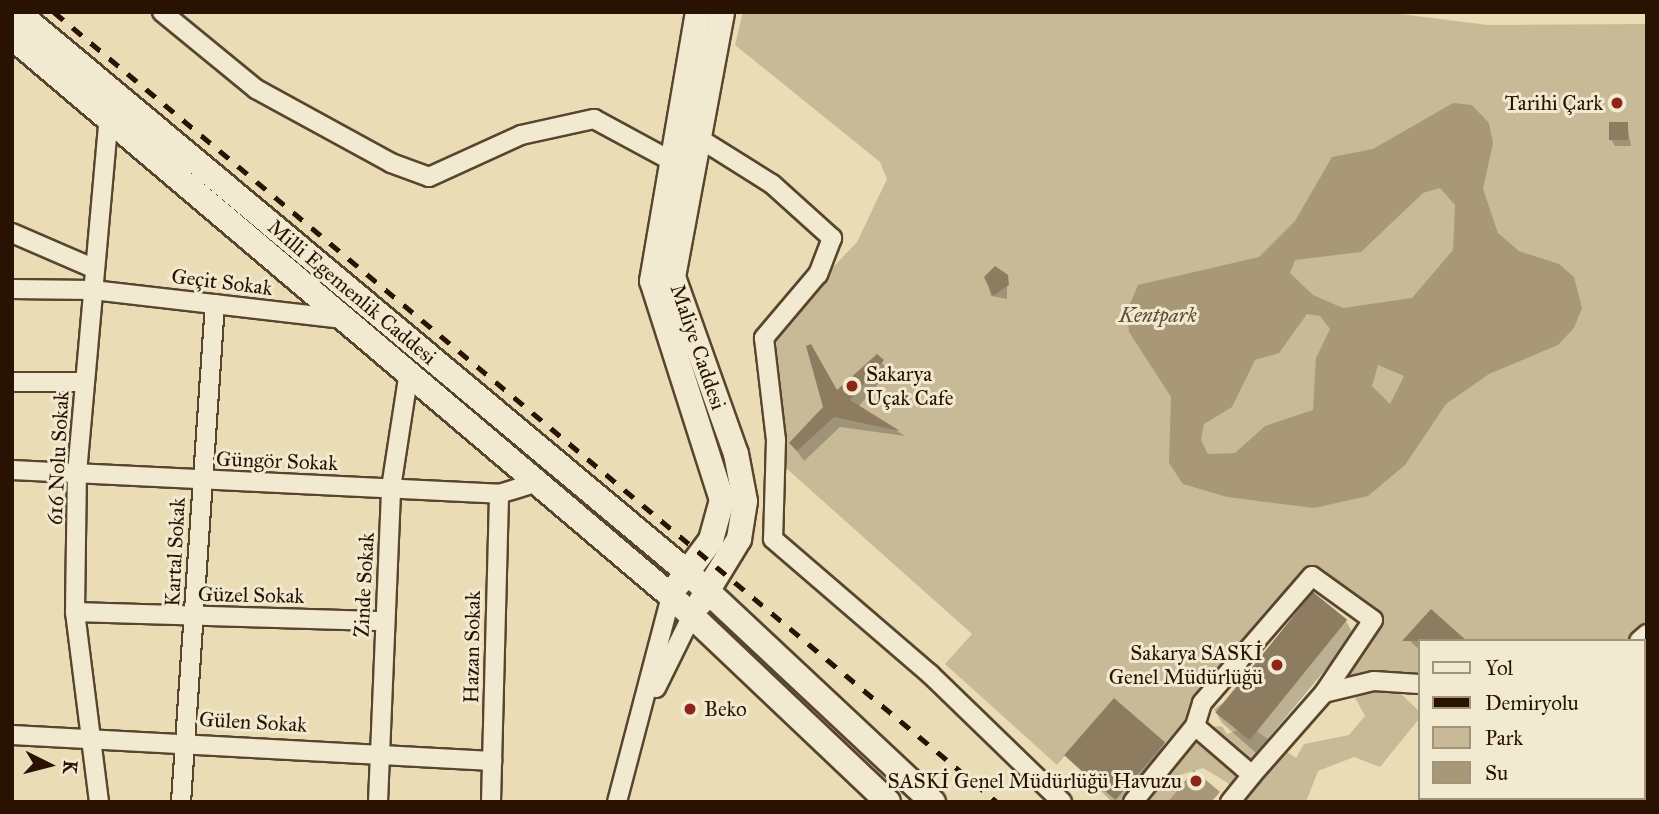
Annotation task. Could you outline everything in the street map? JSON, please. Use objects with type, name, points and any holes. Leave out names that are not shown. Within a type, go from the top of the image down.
[{"type":"main road","name":"Milli Egemenlik Caddesi","points":[[17,12],[708,591]]},
{"type":"main road","name":"Maliye Caddesi","points":[[692,615],[739,539],[745,501],[736,454],[673,277],[680,165],[698,12]]},
{"type":"main road","name":"Maliye Caddesi","points":[[671,596],[711,540],[722,500],[652,281],[680,165],[697,137],[722,12]]},
{"type":"main road","name":"Milli Egemenlik Caddesi","points":[[14,39],[109,116],[692,615]]},
{"type":"main road","points":[[708,591],[933,802]]},
{"type":"main road","points":[[692,615],[888,802]]},
{"type":"street","points":[[162,12],[256,89],[429,177],[521,135],[594,119],[680,165]]},
{"type":"street","name":"616 Nolu Sokak","points":[[99,802],[93,737],[75,612],[78,473],[109,116]]},
{"type":"street","points":[[697,137],[772,184],[832,238],[818,274],[764,338],[776,440],[773,540],[930,674],[1062,802]]},
{"type":"street","points":[[12,233],[95,269]]},
{"type":"street","name":"Geçit Sokak","points":[[12,289],[93,290],[345,319]]},
{"type":"street","name":"Kartal Sokak","points":[[181,802],[183,741],[195,616],[201,481],[215,304]]},
{"type":"street","name":"Zinde Sokak","points":[[378,802],[391,488],[409,372]]},
{"type":"street","points":[[12,382],[85,382]]},
{"type":"street","name":"Güngör Sokak","points":[[12,470],[499,494],[538,482]]},
{"type":"street","name":"Hazan Sokak","points":[[491,802],[499,494]]},
{"type":"street","points":[[1133,802],[1195,726],[1202,703],[1312,576],[1373,620],[1324,693],[1230,802]]},
{"type":"street","points":[[617,802],[646,706],[671,596]]},
{"type":"street","name":"Güzel Sokak","points":[[75,612],[385,621]]},
{"type":"street","points":[[646,706],[692,615]]},
{"type":"street","points":[[1324,693],[1374,681],[1418,684]]},
{"type":"street","points":[[1195,726],[1252,775]]},
{"type":"street","name":"Gülen Sokak","points":[[12,735],[183,741],[492,761]]},
{"type":"green space","name":"Kentpark","points":[[743,12],[1384,12],[1488,25],[1647,24],[1647,634],[1641,639],[1418,639],[1418,684],[1393,686],[1418,710],[1418,720],[1380,767],[1354,757],[1318,771],[1306,802],[1232,802],[1228,783],[1203,768],[1170,778],[1178,786],[1177,802],[1123,802],[1151,753],[1209,727],[1222,726],[1227,734],[1249,726],[1296,758],[1304,744],[1349,735],[1365,716],[1353,694],[1324,693],[1372,620],[1312,576],[1165,743],[1114,698],[1057,765],[945,664],[972,634],[777,460],[764,340],[857,242],[887,179],[880,162],[735,45]]},
{"type":"water","points":[[1453,103],[1472,105],[1489,123],[1493,143],[1483,189],[1498,233],[1519,251],[1559,264],[1574,277],[1582,308],[1574,328],[1558,345],[1489,374],[1446,404],[1405,465],[1368,496],[1314,508],[1227,497],[1183,484],[1169,463],[1171,397],[1129,332],[1127,311],[1138,285],[1259,257],[1295,221],[1332,157],[1373,149]],"holes":[[[1440,188],[1455,205],[1453,250],[1412,298],[1343,308],[1313,295],[1290,273],[1295,260],[1361,252],[1423,193]],[[1307,314],[1320,316],[1330,329],[1316,358],[1313,410],[1265,426],[1235,453],[1208,454],[1201,440],[1204,424],[1232,407],[1255,360],[1279,353]],[[1378,365],[1404,376],[1390,404],[1372,386]]]},
{"type":"water","name":"SASKİ Genel Müdürlüğü Havuzu","points":[[1194,770],[1220,792],[1211,802],[1168,802]]},
{"type":"building","points":[[1609,122],[1628,122],[1628,140],[1609,140]]},
{"type":"building","points":[[995,266],[1008,275],[1009,285],[993,296],[984,277]]},
{"type":"building","name":"Sakarya Uçak Cafe","points":[[811,344],[837,390],[877,354],[884,360],[850,400],[900,431],[834,417],[797,451],[789,443],[823,407],[806,346]]},
{"type":"building","name":"Sakarya SASKİ Genel Müdürlüğü","points":[[1313,592],[1347,620],[1250,740],[1215,712]]},
{"type":"building","points":[[1431,609],[1465,639],[1418,639],[1402,641]]},
{"type":"building","points":[[1114,698],[1165,743],[1115,800],[1064,755]]},
{"type":"railway","points":[[54,12],[997,802]]},
{"type":"place","name":"Tarihi Çark","points":[[1617,103]]},
{"type":"place","name":"Sakarya Uçak Cafe","points":[[852,386]]},
{"type":"place","name":"Sakarya SASKİ Genel Müdürlüğü","points":[[1277,665]]},
{"type":"place","name":"Beko","points":[[690,709]]},
{"type":"place","name":"SASKİ Genel Müdürlüğü Havuzu","points":[[1196,781]]}]
